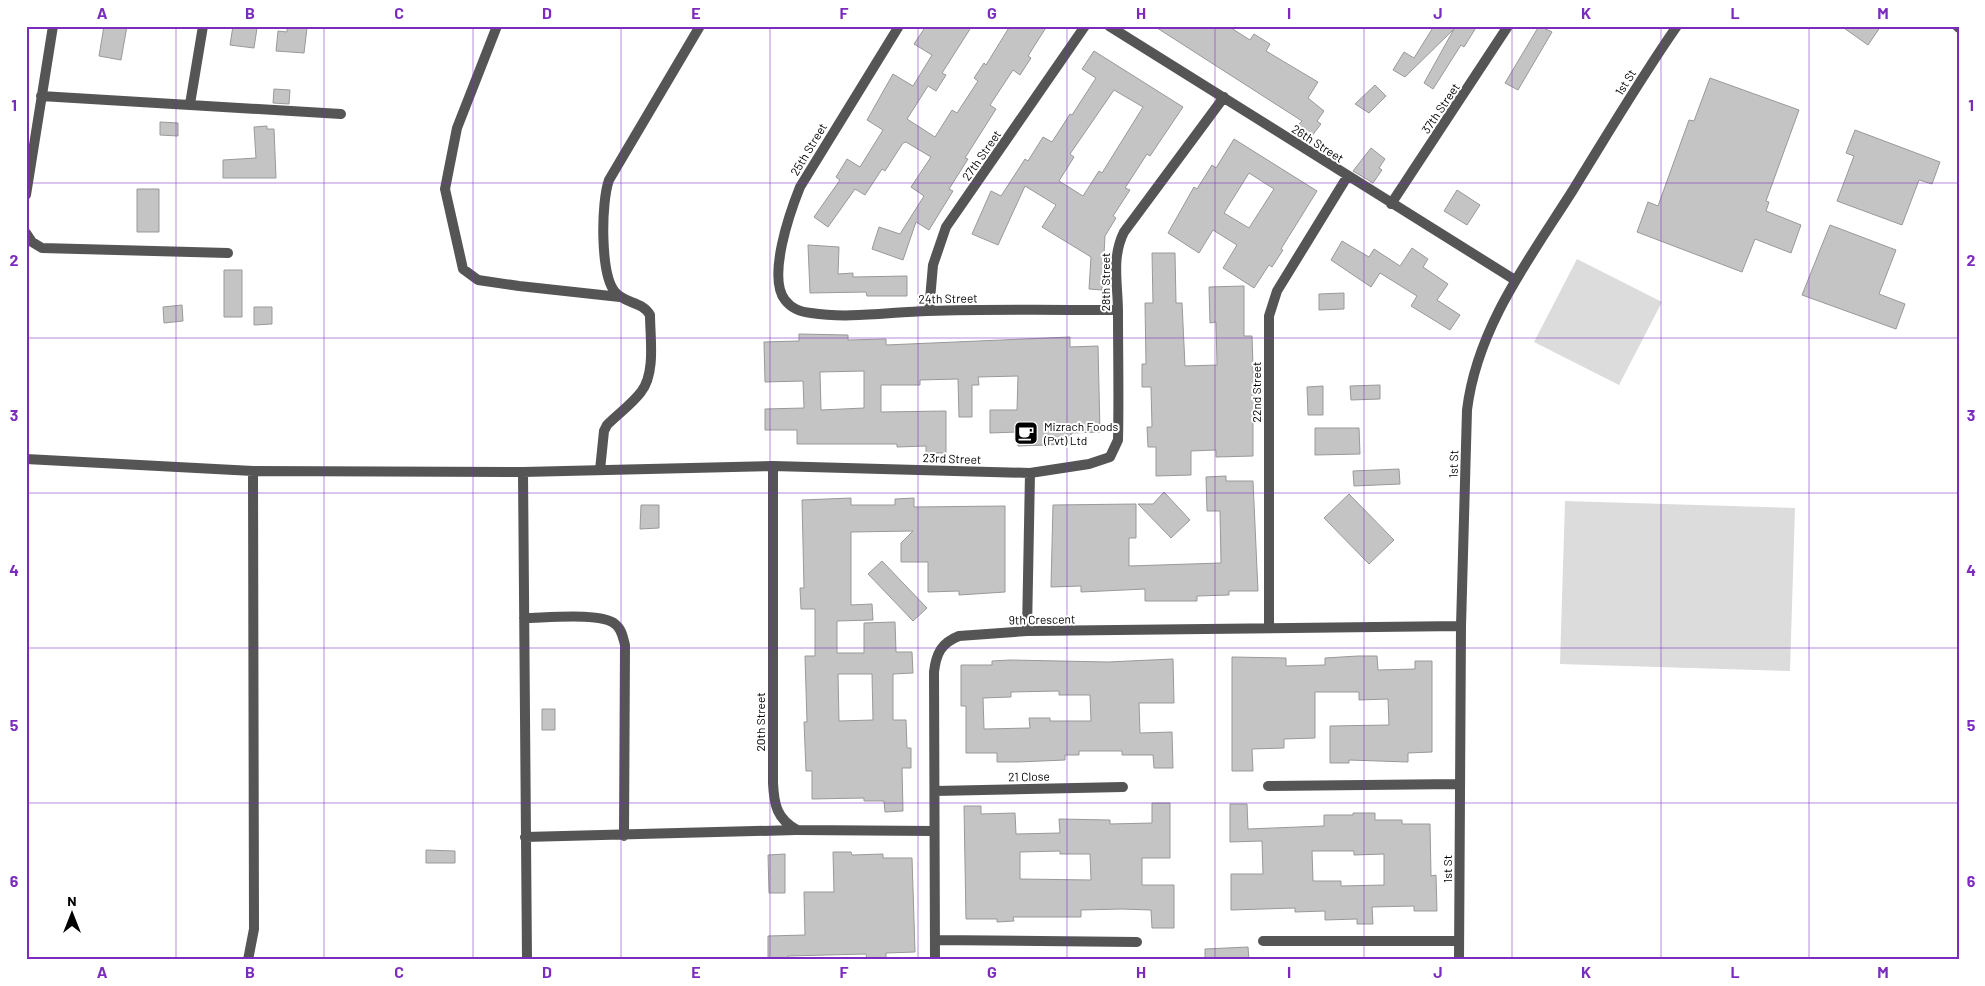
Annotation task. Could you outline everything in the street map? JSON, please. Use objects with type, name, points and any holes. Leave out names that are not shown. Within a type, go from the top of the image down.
[{"type":"street","points":[[26,195],[53,26]]},
{"type":"street","points":[[190,104],[203,26]]},
{"type":"street","points":[[497,26],[457,128],[445,189],[463,269],[478,280],[620,297],[641,305],[650,314],[650,363],[648,376],[641,393],[604,431],[600,470]]},
{"type":"street","points":[[620,297],[608,282],[604,232],[605,191],[614,172],[700,26]]},
{"type":"street","name":"25th Street","points":[[784,299],[779,283],[778,264],[793,203],[800,187],[899,26]]},
{"type":"street","name":"27th Street","points":[[929,311],[933,265],[946,227],[1085,26]]},
{"type":"street","name":"26th Street","points":[[1109,26],[1224,97],[1347,177],[1515,280]]},
{"type":"street","name":"37th Street","points":[[1391,204],[1508,26]]},
{"type":"street","name":"1st St","points":[[1459,960],[1461,626],[1466,420],[1475,364],[1515,280],[1677,26]]},
{"type":"street","points":[[41,96],[340,114]]},
{"type":"street","name":"28th Street","points":[[1118,440],[1118,310],[1115,260],[1118,245],[1124,232],[1224,97]]},
{"type":"street","name":"22nd Street","points":[[1269,628],[1269,316],[1277,291],[1347,177]]},
{"type":"street","points":[[26,234],[32,242],[42,248],[228,253]]},
{"type":"street","name":"24th Street","points":[[784,299],[795,310],[812,314],[1118,310]]},
{"type":"street","name":"23rd Street","points":[[26,459],[253,472],[524,472],[774,466],[1030,473],[1089,464],[1110,457],[1118,440]]},
{"type":"street","name":"20th Street","points":[[774,466],[774,797],[777,813],[784,823],[797,830]]},
{"type":"street","points":[[248,960],[254,929],[253,472]]},
{"type":"street","points":[[524,472],[526,960]]},
{"type":"street","points":[[1027,631],[1030,473]]},
{"type":"street","points":[[524,618],[601,618],[615,624],[621,631],[625,645],[624,836]]},
{"type":"street","name":"9th Crescent","points":[[935,960],[934,672],[935,660],[940,649],[949,640],[959,636],[1027,631],[1461,626]]},
{"type":"street","points":[[1268,786],[1459,784]]},
{"type":"street","name":"21 Close","points":[[935,790],[1123,787]]},
{"type":"street","points":[[525,837],[624,836],[797,830],[934,831]]},
{"type":"street","points":[[935,940],[1137,942]]},
{"type":"street","points":[[1263,941],[1459,940]]},
{"type":"shaded area","points":[[1577,259],[1662,302],[1619,385],[1534,342]]},
{"type":"shaded area","points":[[1565,501],[1795,508],[1790,671],[1560,664]]},
{"type":"building","points":[[104,26],[127,26],[121,60],[99,56]]},
{"type":"building","points":[[233,26],[257,28],[254,48],[230,45]]},
{"type":"building","points":[[287,26],[307,28],[304,53],[276,51],[278,31],[287,32]]},
{"type":"building","points":[[926,26],[972,26],[942,73],[946,75],[936,91],[928,86],[907,119],[935,137],[952,110],[957,113],[978,81],[974,78],[984,63],[986,65],[1010,26],[1047,26],[1028,56],[1031,58],[1020,75],[1013,70],[990,105],[996,109],[965,158],[968,159],[949,189],[953,191],[929,230],[916,222],[903,260],[872,249],[879,227],[900,234],[924,196],[911,187],[931,157],[906,142],[903,143],[885,171],[882,169],[865,195],[855,189],[828,227],[814,217],[840,180],[836,177],[847,159],[860,167],[883,130],[867,120],[893,74],[913,86],[932,55],[914,44]]},
{"type":"building","points":[[1154,26],[1228,26],[1250,40],[1254,34],[1270,44],[1266,51],[1318,82],[1308,98],[1324,111],[1317,121],[1321,124],[1311,137],[1297,126],[1302,121]]},
{"type":"building","points":[[1434,26],[1477,26],[1464,47],[1461,45],[1433,89],[1424,83],[1454,29],[1405,77],[1393,70],[1404,52],[1414,58]]},
{"type":"building","points":[[1539,26],[1552,32],[1518,90],[1505,83]]},
{"type":"building","points":[[1841,26],[1881,26],[1868,45]]},
{"type":"building","points":[[1094,51],[1183,107],[1150,156],[1147,154],[1125,188],[1130,190],[1113,216],[1116,218],[1105,236],[1102,290],[1089,289],[1091,257],[1042,227],[1056,205],[1025,186],[998,245],[972,234],[991,191],[1001,196],[1025,159],[1028,161],[1043,137],[1052,142],[1070,114],[1072,115],[1096,78],[1082,69]],"holes":[[[1114,90],[1143,107],[1102,173],[1099,171],[1083,196],[1059,181],[1074,157],[1070,154]]]},
{"type":"building","points":[[1710,78],[1799,110],[1766,201],[1769,202],[1766,211],[1801,225],[1791,253],[1755,239],[1742,272],[1637,232],[1648,202],[1658,206],[1689,120],[1694,121]]},
{"type":"building","points":[[1375,85],[1386,96],[1369,113],[1355,104]]},
{"type":"building","points":[[274,89],[290,90],[289,104],[273,103]]},
{"type":"building","points":[[160,122],[178,123],[178,136],[160,135]]},
{"type":"building","points":[[267,126],[267,129],[274,129],[276,178],[223,178],[223,160],[256,158],[254,127]]},
{"type":"building","points":[[1855,130],[1940,162],[1932,184],[1919,180],[1902,225],[1837,201],[1854,156],[1846,153]]},
{"type":"building","points":[[1234,139],[1317,191],[1272,267],[1269,265],[1254,288],[1223,268],[1237,245],[1213,230],[1199,253],[1168,233],[1194,187],[1197,189],[1212,165],[1216,168]],"holes":[[[1249,173],[1274,189],[1249,228],[1224,213]]]},
{"type":"building","points":[[1371,148],[1385,159],[1379,168],[1382,170],[1373,183],[1353,171]]},
{"type":"building","points":[[137,189],[159,189],[159,232],[137,232]]},
{"type":"building","points":[[1457,190],[1480,205],[1467,225],[1444,211]]},
{"type":"building","points":[[1830,225],[1896,250],[1879,294],[1905,304],[1896,329],[1802,295]]},
{"type":"building","points":[[1342,241],[1369,257],[1374,249],[1400,266],[1412,248],[1428,259],[1423,267],[1448,284],[1437,300],[1460,315],[1450,330],[1411,306],[1417,296],[1380,273],[1371,287],[1331,260]]},
{"type":"building","points":[[808,245],[839,247],[838,274],[853,273],[853,277],[907,276],[907,296],[867,296],[866,292],[810,293]]},
{"type":"building","points":[[1152,253],[1175,253],[1176,303],[1182,303],[1185,366],[1217,365],[1216,322],[1210,323],[1209,287],[1244,286],[1244,336],[1252,336],[1254,397],[1256,397],[1257,416],[1253,416],[1253,456],[1216,457],[1216,450],[1191,451],[1191,475],[1156,476],[1156,447],[1148,447],[1147,427],[1152,427],[1151,387],[1142,387],[1142,364],[1146,364],[1145,303],[1153,303]]},
{"type":"building","points":[[224,270],[242,270],[242,317],[224,317]]},
{"type":"building","points":[[1344,293],[1344,309],[1319,310],[1319,294]]},
{"type":"building","points":[[182,305],[183,321],[164,323],[163,307]]},
{"type":"building","points":[[254,307],[272,307],[272,324],[254,325]]},
{"type":"building","points":[[799,334],[848,335],[848,340],[886,339],[886,345],[1070,337],[1070,347],[1098,346],[1100,432],[1071,433],[1072,444],[1018,446],[1018,432],[990,433],[990,410],[1017,410],[1018,376],[978,377],[979,385],[972,385],[972,417],[959,417],[958,379],[920,380],[920,385],[881,385],[881,412],[946,411],[946,453],[926,453],[926,446],[897,447],[897,444],[797,444],[797,430],[765,430],[765,409],[804,408],[803,381],[765,382],[764,342],[799,341]],"holes":[[[864,371],[864,408],[821,410],[820,372]]]},
{"type":"building","points":[[1380,385],[1380,399],[1351,400],[1350,386]]},
{"type":"building","points":[[1323,386],[1323,415],[1308,415],[1307,387]]},
{"type":"building","points":[[1315,428],[1359,428],[1360,454],[1315,455]]},
{"type":"building","points":[[1399,469],[1400,484],[1354,486],[1353,471]]},
{"type":"building","points":[[1226,476],[1226,481],[1253,481],[1258,591],[1229,591],[1229,595],[1197,596],[1197,601],[1145,601],[1145,589],[1081,592],[1081,586],[1051,587],[1053,505],[1136,504],[1136,538],[1129,538],[1129,566],[1221,563],[1220,511],[1207,511],[1206,477]]},
{"type":"building","points":[[1164,492],[1190,520],[1171,538],[1138,504],[1153,504]]},
{"type":"building","points":[[1349,494],[1394,540],[1369,564],[1324,518]]},
{"type":"building","points":[[851,498],[851,505],[895,505],[895,499],[914,498],[914,507],[1005,506],[1005,592],[959,595],[959,591],[928,592],[928,562],[901,562],[901,543],[913,531],[851,532],[851,605],[872,604],[873,620],[837,621],[837,653],[864,653],[864,623],[895,622],[896,652],[912,652],[913,673],[893,674],[893,720],[906,720],[907,748],[911,748],[911,768],[902,768],[903,811],[885,812],[884,801],[864,801],[864,798],[812,799],[812,771],[806,771],[804,722],[807,722],[805,656],[815,656],[815,609],[801,609],[800,588],[804,588],[802,500]],"holes":[[[838,674],[872,674],[873,720],[839,721]]]},
{"type":"building","points":[[641,505],[659,505],[659,528],[640,529]]},
{"type":"building","points":[[882,561],[927,608],[913,621],[868,574]]},
{"type":"building","points":[[1377,656],[1378,670],[1415,669],[1415,661],[1432,661],[1432,752],[1408,753],[1408,762],[1349,760],[1349,763],[1330,763],[1330,726],[1389,725],[1388,699],[1359,700],[1359,692],[1315,692],[1315,738],[1284,739],[1284,748],[1252,749],[1253,771],[1232,771],[1232,657],[1286,658],[1286,666],[1325,665],[1325,658]]},
{"type":"building","points":[[1173,659],[1174,703],[1139,703],[1140,733],[1172,732],[1173,768],[1154,768],[1153,755],[1122,755],[1122,751],[1079,751],[1079,755],[1065,755],[1065,760],[1018,762],[997,762],[997,753],[966,753],[966,706],[961,706],[961,665],[992,665],[992,661],[1010,660],[1108,662]],"holes":[[[1059,691],[1059,695],[1090,695],[1091,721],[1050,721],[1050,718],[1029,718],[1030,728],[984,729],[983,698],[1011,697],[1011,692]]]},
{"type":"building","points":[[542,709],[555,709],[555,730],[542,730]]},
{"type":"building","points":[[1152,803],[1170,803],[1170,858],[1142,858],[1142,885],[1174,885],[1174,928],[1152,928],[1151,910],[1081,910],[1081,917],[1013,917],[1014,921],[997,922],[997,919],[966,919],[964,806],[981,806],[981,814],[1015,813],[1016,834],[1060,833],[1059,819],[1110,820],[1110,824],[1152,823]],"holes":[[[1060,851],[1060,854],[1090,854],[1091,880],[1020,879],[1020,852]]]},
{"type":"building","points":[[1230,804],[1247,804],[1248,829],[1324,826],[1324,815],[1353,815],[1353,813],[1375,813],[1375,820],[1402,820],[1402,824],[1430,824],[1431,876],[1436,875],[1437,911],[1414,911],[1414,906],[1372,907],[1373,924],[1357,924],[1357,919],[1325,920],[1325,911],[1295,912],[1295,908],[1231,910],[1231,874],[1263,874],[1262,841],[1230,842]],"holes":[[[1312,851],[1354,851],[1354,855],[1384,854],[1384,885],[1341,886],[1341,881],[1313,881]]]},
{"type":"building","points":[[426,850],[455,851],[455,863],[426,863]]},
{"type":"building","points":[[833,852],[851,852],[852,855],[883,854],[883,858],[912,858],[915,952],[886,953],[886,960],[867,960],[866,954],[788,956],[788,959],[768,959],[768,936],[805,935],[804,892],[834,892]]},
{"type":"building","points":[[785,854],[785,893],[769,893],[768,855]]},
{"type":"building","points":[[1248,947],[1249,960],[1205,960],[1205,949]]},
{"type":"place","name":"Mizrach Foods (Pvt) Ltd","points":[[1026,433]]}]
